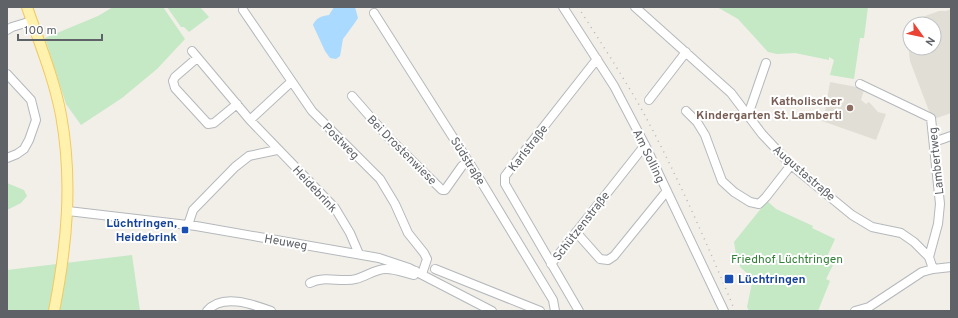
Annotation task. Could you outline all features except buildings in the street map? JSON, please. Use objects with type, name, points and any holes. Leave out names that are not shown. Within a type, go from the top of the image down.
[{"type":"main road","points":[[28,7],[55,89],[61,114],[67,168],[68,211],[64,250],[54,311]]},
{"type":"street","name":"Am Solling","points":[[563,7],[614,86],[724,311]]},
{"type":"street","name":"Augustastraße","points":[[635,7],[731,93],[762,134],[791,165],[852,214],[872,226],[901,233],[914,242],[929,257],[933,269]]},
{"type":"street","name":"Postweg","points":[[243,10],[312,111],[380,179],[395,204],[408,233],[427,259],[419,273]]},
{"type":"street","name":"Südstraße","points":[[374,13],[468,161],[553,300],[555,311]]},
{"type":"street","points":[[7,30],[32,21]]},
{"type":"street","points":[[649,100],[686,52]]},
{"type":"street","name":"Heidebrink","points":[[236,104],[214,123],[208,124],[175,88],[173,81],[195,54],[236,104],[277,150],[335,208],[350,233],[359,254]]},
{"type":"street","name":"Karlstraße","points":[[551,264],[504,180],[505,176],[597,59]]},
{"type":"street","points":[[748,115],[766,64]]},
{"type":"street","points":[[7,74],[31,100],[36,120],[24,149],[7,158]]},
{"type":"street","points":[[250,120],[291,82]]},
{"type":"street","name":"Lambertweg","points":[[860,84],[931,118],[940,204],[938,224],[929,257]]},
{"type":"street","name":"Bei Drostenwiese","points":[[352,96],[354,101],[387,136],[442,190],[445,190],[462,166],[468,161]]},
{"type":"street","points":[[686,111],[697,122],[705,135],[722,181],[734,192],[750,202],[759,204],[791,165]]},
{"type":"street","points":[[934,142],[951,136]]},
{"type":"street","name":"Schützenstraße","points":[[579,311],[551,264],[644,145]]},
{"type":"street","points":[[188,225],[193,210],[235,167],[249,156],[277,150]]},
{"type":"street","points":[[576,232],[600,259],[608,260],[614,256],[666,192]]},
{"type":"street","name":"Heuweg","points":[[68,211],[188,225],[359,254],[397,263],[492,311]]},
{"type":"street","points":[[855,311],[869,307],[922,272],[951,267]]},
{"type":"street","points":[[310,282],[317,279],[356,279],[384,269],[414,275],[419,273]]},
{"type":"street","points":[[435,269],[540,311]]},
{"type":"street","points":[[207,311],[212,305],[222,302],[231,302],[256,306],[271,311]]},
{"type":"shaded area","points":[[951,9],[951,113],[934,119],[929,111],[909,56],[942,56],[942,16],[925,16],[939,11]]},
{"type":"shaded area","name":"Katholischer Kindergarten St. Lamberti","points":[[830,82],[862,88],[864,90],[861,100],[866,104],[869,102],[878,112],[886,114],[876,140],[822,121]]},
{"type":"green space","points":[[113,7],[163,7],[185,39],[157,69],[122,98],[81,125],[66,104],[45,38],[98,16]]},
{"type":"green space","points":[[167,7],[200,7],[209,17],[189,32],[184,27],[181,27]]},
{"type":"green space","points":[[717,7],[868,7],[864,38],[860,38],[854,79],[830,75],[834,60],[829,57],[829,60],[795,53],[777,54],[768,52],[738,19]]},
{"type":"green space","points":[[7,183],[24,190],[27,196],[21,203],[7,210]]},
{"type":"green space","name":"Friedhof Lüchtringen","points":[[767,201],[776,209],[813,226],[812,228],[835,239],[826,259],[834,263],[826,279],[830,281],[818,311],[749,311],[747,307],[753,278],[741,268],[737,260],[734,242]]},
{"type":"green space","points":[[132,255],[140,311],[7,311],[7,270]]},
{"type":"water","points":[[334,7],[355,7],[358,18],[343,39],[340,56],[336,59],[330,58],[325,51],[313,25],[319,18],[329,15]]},
{"type":"railway","points":[[578,7],[627,84],[655,135],[691,209],[735,311]]},
{"type":"place","name":"Katholischer Kindergarten St. Lamberti","points":[[850,108]]},
{"type":"place","name":"Lüchtringen, Heidebrink","points":[[185,230]]},
{"type":"place","name":"Lüchtringen","points":[[729,279]]}]
